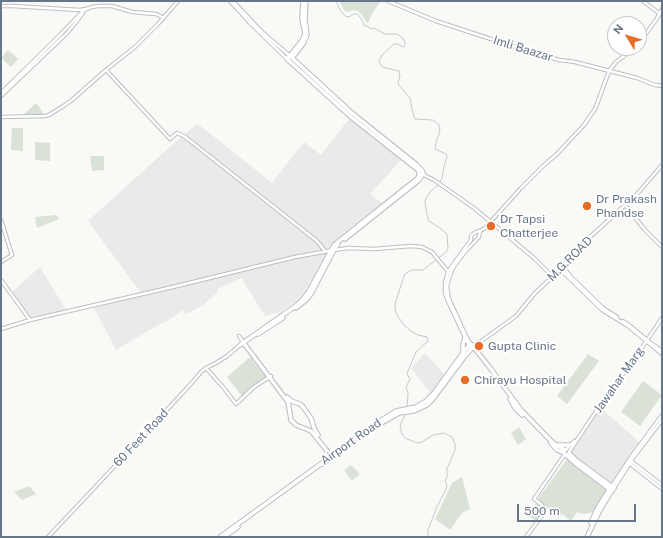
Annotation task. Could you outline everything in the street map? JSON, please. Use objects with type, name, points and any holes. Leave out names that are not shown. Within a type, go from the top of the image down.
[{"type":"main road","points":[[1,117],[42,117],[49,115],[72,100],[134,47],[164,18],[178,1]]},
{"type":"main road","points":[[232,1],[249,22],[290,59],[352,113],[421,169],[420,180],[332,250],[311,294],[300,306],[243,343]]},
{"type":"main road","points":[[290,59],[305,34],[302,19],[304,1]]},
{"type":"main road","name":"Imli Baazar","points":[[388,1],[436,21],[500,42],[559,60],[575,62],[662,86]]},
{"type":"main road","points":[[643,1],[660,14]]},
{"type":"main road","points":[[1,6],[80,10],[98,6],[112,6],[132,12],[156,14],[164,18]]},
{"type":"main road","points":[[1,96],[72,27],[83,15],[86,9]]},
{"type":"main road","points":[[647,32],[662,9]]},
{"type":"main road","points":[[1,93],[60,36],[81,13],[84,12]]},
{"type":"main road","points":[[612,488],[550,440],[517,406],[501,383],[465,338],[446,296],[445,283],[457,258],[471,240],[472,234],[480,231],[491,221],[521,188],[557,154],[584,125],[597,104],[609,71],[616,62],[624,56]]},
{"type":"main road","points":[[106,70],[170,139],[177,133],[184,136],[317,241],[326,251]]},
{"type":"main road","name":"M.G.ROAD","points":[[472,346],[481,342],[499,327],[516,316],[535,293],[562,269],[578,248],[639,192],[662,165]]},
{"type":"main road","points":[[421,174],[440,184],[491,221],[534,258],[553,277]]},
{"type":"main road","points":[[625,205],[645,230],[662,247]]},
{"type":"main road","points":[[1,220],[12,255],[1,262]]},
{"type":"main road","points":[[480,231],[479,238],[459,259],[449,273],[447,287],[448,295],[463,330],[472,346],[515,408],[556,448],[566,452],[575,463],[612,488]]},
{"type":"main road","points":[[1,329],[30,320],[295,257],[348,248],[374,249],[411,246],[422,247],[436,255],[449,273]]},
{"type":"main road","points":[[562,269],[603,308],[629,325],[662,352]]},
{"type":"main road","points":[[1,280],[30,320]]},
{"type":"main road","name":"Jawahar Marg","points":[[575,441],[662,318]]},
{"type":"main road","points":[[240,337],[243,343],[289,399],[303,407],[311,418],[316,433],[332,456]]},
{"type":"main road","points":[[464,353],[463,347],[465,338]]},
{"type":"main road","name":"60 Feet Road","points":[[48,537],[195,378],[206,368],[227,356],[243,343]]},
{"type":"main road","points":[[411,410],[422,404],[430,397],[464,353],[472,346]]},
{"type":"main road","points":[[411,410],[427,405],[432,400],[472,346]]},
{"type":"main road","points":[[206,368],[236,404],[254,387],[270,376]]},
{"type":"main road","points":[[270,376],[288,402],[291,420],[296,425],[311,431],[332,456]]},
{"type":"main road","name":"Airport Road","points":[[224,537],[332,456],[376,426],[400,411],[411,410]]},
{"type":"main road","points":[[586,537],[615,481],[662,416]]},
{"type":"main road","points":[[586,537],[596,511],[629,462],[662,420]]},
{"type":"main road","points":[[566,452],[573,447],[575,441]]},
{"type":"main road","points":[[526,537],[546,510],[534,500],[570,445],[575,441]]},
{"type":"main road","points":[[556,445],[570,445]]},
{"type":"main road","name":"Airport Road","points":[[220,537],[332,456]]},
{"type":"main road","points":[[629,462],[662,485]]},
{"type":"main road","points":[[629,462],[662,488]]},
{"type":"main road","points":[[606,483],[615,481]]},
{"type":"shaded area","points":[[339,1],[380,2],[368,23],[358,11],[345,11]]},
{"type":"shaded area","points":[[8,50],[18,59],[11,67],[1,58]]},
{"type":"shaded area","points":[[36,103],[44,114],[23,115]]},
{"type":"shaded area","points":[[349,119],[401,160],[370,194],[382,203],[337,238],[328,248],[141,293],[88,221],[182,136],[198,124],[272,183],[304,142],[321,155]]},
{"type":"shaded area","points":[[12,128],[23,128],[23,151],[11,150]]},
{"type":"shaded area","points":[[35,142],[50,143],[50,161],[35,160]]},
{"type":"shaded area","points":[[90,156],[104,156],[104,170],[92,171]]},
{"type":"shaded area","points":[[56,215],[59,219],[37,228],[35,217]]},
{"type":"shaded area","points":[[324,252],[327,253],[305,291],[297,301],[280,312],[265,316],[241,278],[217,289],[218,292],[203,305],[186,314],[183,310],[169,320],[116,350],[94,308],[293,258]]},
{"type":"shaded area","points":[[40,267],[66,310],[30,318],[12,292]]},
{"type":"shaded area","points":[[425,353],[446,376],[431,394],[411,368]]},
{"type":"shaded area","points":[[588,354],[599,361],[567,404],[557,396]]},
{"type":"shaded area","points":[[250,357],[266,377],[242,396],[227,377]]},
{"type":"shaded area","points":[[643,381],[662,395],[640,426],[621,412]]},
{"type":"shaded area","points":[[601,408],[644,446],[615,487],[586,468],[568,451],[577,442]]},
{"type":"shaded area","points":[[519,427],[526,439],[518,445],[511,433]]},
{"type":"shaded area","points":[[567,459],[604,486],[607,494],[596,512],[584,514],[577,512],[571,521],[562,514],[559,518],[538,501]]},
{"type":"shaded area","points":[[351,465],[360,474],[352,481],[344,470]]},
{"type":"shaded area","points":[[462,477],[470,509],[462,513],[450,530],[435,519],[452,483]]},
{"type":"shaded area","points":[[29,486],[36,494],[22,500],[14,492]]},
{"type":"shaded area","points":[[537,503],[542,507],[543,511],[536,521],[528,515]]},
{"type":"waterway","points":[[336,1],[340,10],[345,16],[349,17],[357,14],[361,18],[364,25],[371,29],[374,28],[385,34],[397,34],[403,38],[405,46],[403,47],[398,44],[394,44],[382,55],[379,62],[382,67],[399,71],[400,75],[398,84],[410,98],[415,119],[433,120],[439,125],[440,131],[435,149],[446,154],[447,157],[440,182]]},
{"type":"waterway","points":[[407,408],[408,393],[406,387],[410,379],[407,374],[416,352],[428,341],[427,337],[418,335],[404,325],[397,315],[395,304],[405,274],[412,270],[423,270],[448,249],[447,234],[429,221],[427,215],[425,202],[426,198],[438,185]]},
{"type":"waterway","points":[[406,413],[400,426],[402,434],[405,438],[417,443],[422,442],[433,435],[444,433],[452,437],[455,444],[455,450],[447,469],[447,478],[445,480],[447,486],[428,530],[428,537]]},
{"type":"place","name":"Dr Prakash Phandse","points":[[587,206]]},
{"type":"place","name":"Dr Tapsi Chatterjee","points":[[491,226]]},
{"type":"place","name":"Gupta Clinic","points":[[479,346]]},
{"type":"place","name":"Chirayu Hospital","points":[[465,380]]}]
